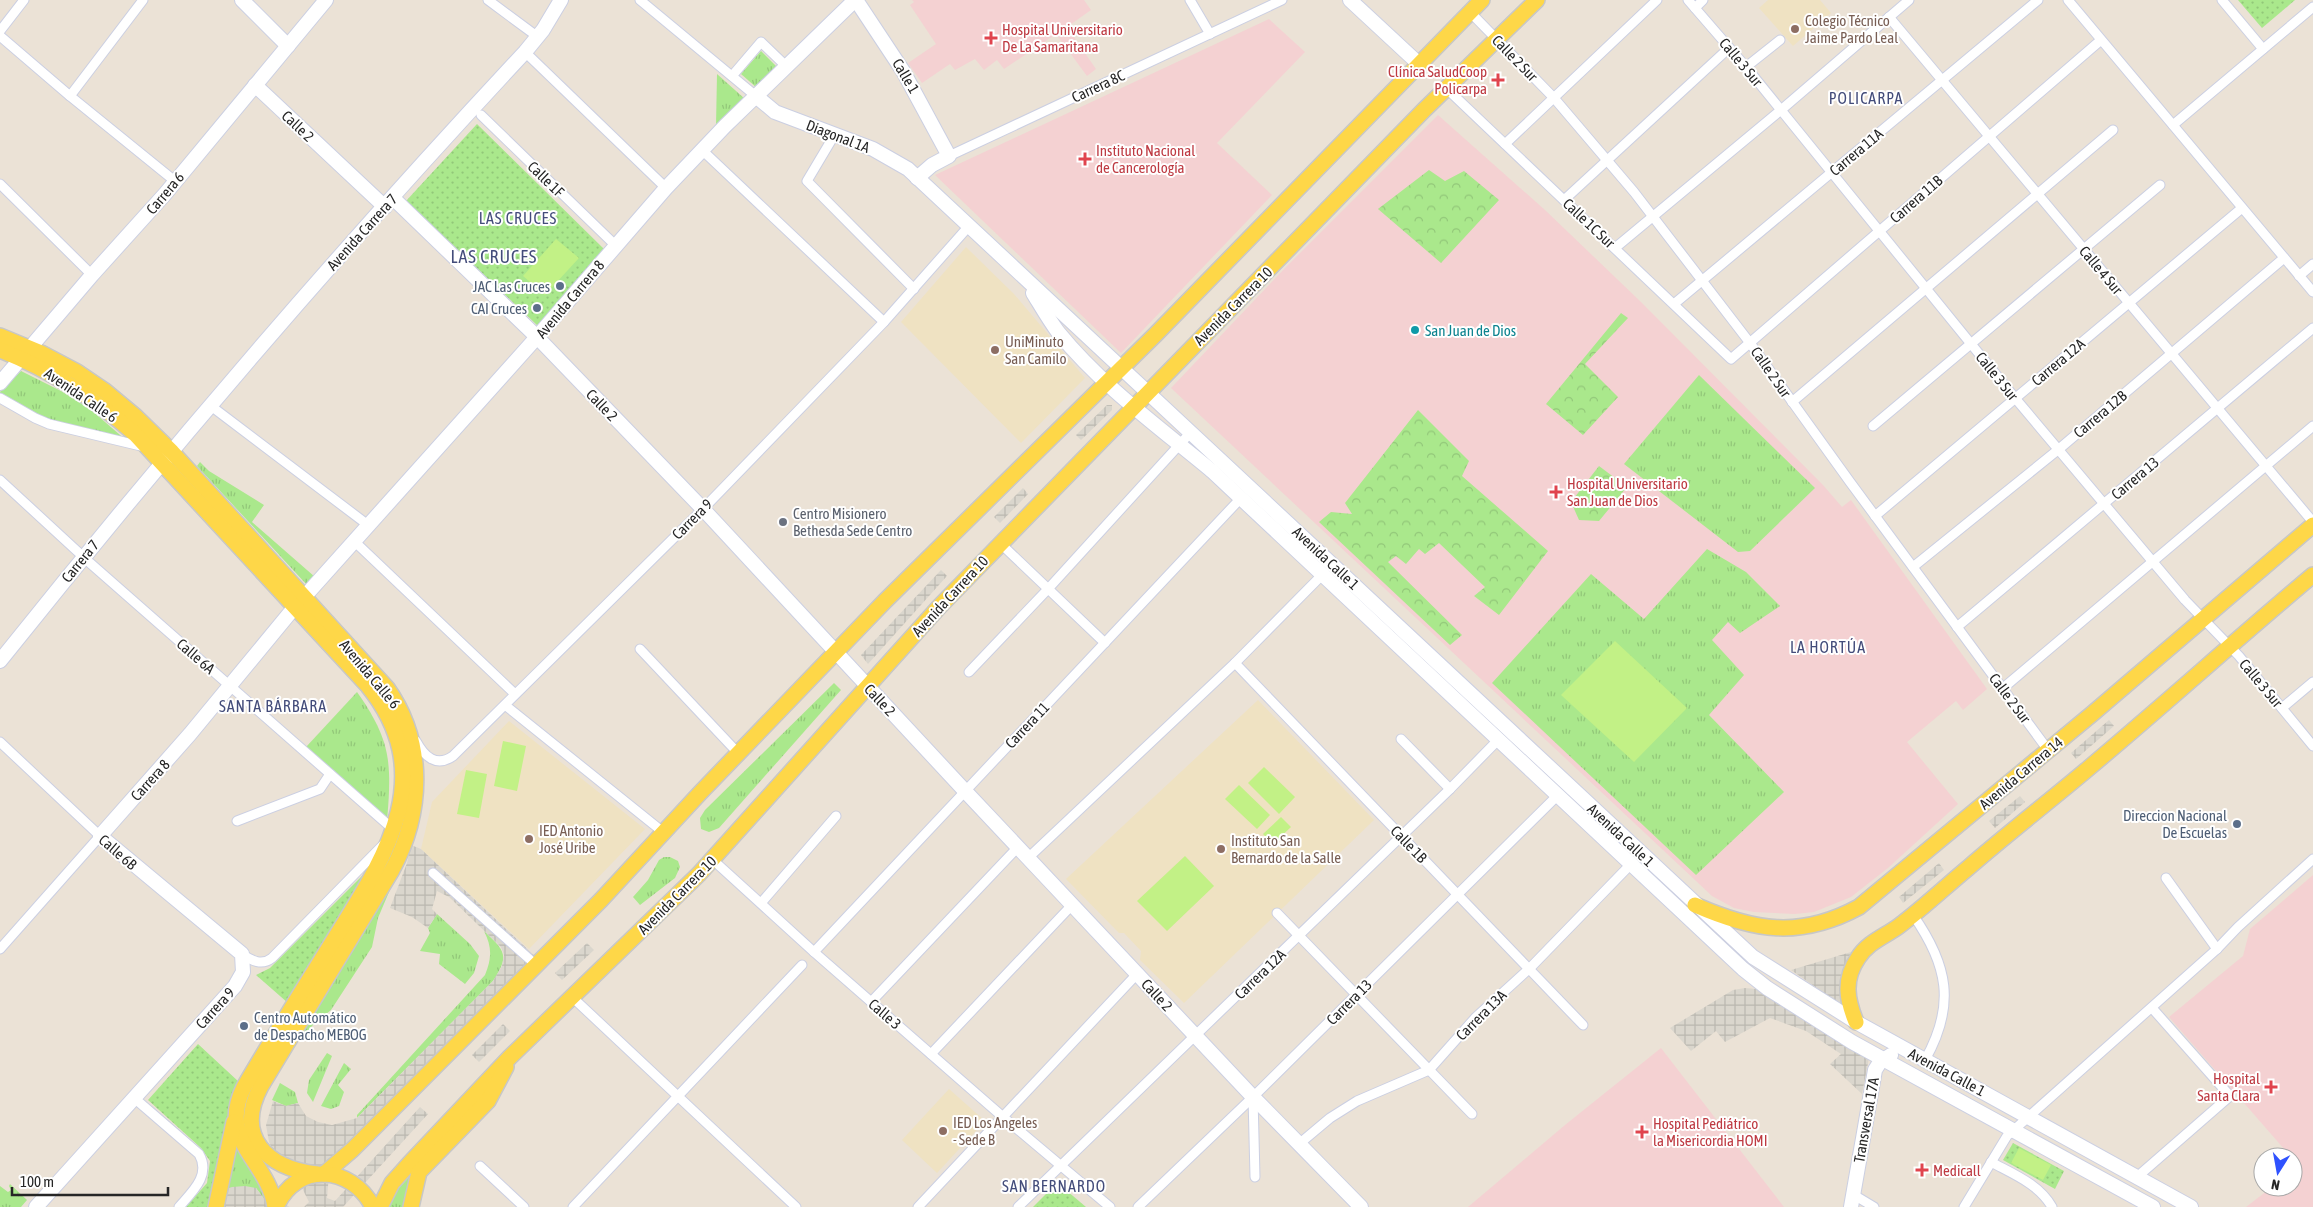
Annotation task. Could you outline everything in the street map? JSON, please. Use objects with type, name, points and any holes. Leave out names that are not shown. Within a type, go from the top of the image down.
[{"type":"main road","points":[[276,1207],[283,1194],[296,1182],[321,1174],[352,1150],[601,900],[663,832],[836,652],[1121,368],[1482,0]]},
{"type":"main road","name":"Avenida Carrera 10","points":[[380,1207],[392,1183],[401,1173],[570,996],[658,916],[712,860],[867,686],[1000,543],[1446,88],[1537,0]]},
{"type":"main road","name":"Avenida Calle 6","points":[[0,336],[54,375],[94,400],[148,447],[167,458]]},
{"type":"main road","name":"Avenida Calle 6","points":[[0,350],[25,353],[60,362],[106,391],[300,602],[387,688],[400,708],[407,725],[414,754],[416,790],[413,816],[403,848],[392,870],[260,1086],[251,1107],[250,1126],[261,1149],[280,1165],[300,1172],[337,1175],[349,1180],[360,1188],[373,1207]]},
{"type":"main road","name":"Avenida Carrera 14","points":[[1695,905],[1741,923],[1793,929],[1824,922],[1850,912],[1867,902],[2313,524]]},
{"type":"main road","points":[[1856,1022],[1847,986],[1852,968],[1871,942],[1891,932],[1913,915],[2029,816],[2090,767],[2229,645],[2313,575]]},
{"type":"main road","name":"Avenida Calle 6","points":[[276,1207],[266,1180],[241,1141],[237,1108],[244,1087],[343,925],[393,833],[400,808],[403,773],[398,742],[381,703],[300,602]]},
{"type":"main road","points":[[411,1207],[419,1172],[488,1101],[510,1057]]},
{"type":"main road","points":[[216,1207],[237,1108]]},
{"type":"street","points":[[0,31],[24,0]]},
{"type":"street","points":[[70,96],[143,0]]},
{"type":"street","points":[[242,0],[288,46]]},
{"type":"street","name":"Carrera 6","points":[[0,383],[92,275],[176,182],[326,0]]},
{"type":"street","points":[[488,0],[538,38]]},
{"type":"street","name":"Avenida Carrera 7","points":[[167,458],[389,202],[474,115],[481,100],[538,38],[561,0]]},
{"type":"street","points":[[640,0],[757,97]]},
{"type":"street","name":"Avenida Carrera 8","points":[[300,602],[538,337],[614,244],[702,150],[855,0]]},
{"type":"street","name":"Calle 1","points":[[855,0],[908,79],[949,156]]},
{"type":"street","points":[[1190,0],[1210,34]]},
{"type":"street","name":"Carrera 8C","points":[[917,178],[932,165],[949,156],[1282,0]]},
{"type":"street","points":[[1350,0],[1419,64]]},
{"type":"street","points":[[1505,144],[1657,0]]},
{"type":"street","name":"Calle 3 Sur","points":[[1688,0],[1746,67],[1970,344],[2152,562],[2229,645],[2313,746]]},
{"type":"street","points":[[1695,8],[1703,0]]},
{"type":"street","name":"Carrera 11A","points":[[1674,304],[2038,0]]},
{"type":"street","points":[[2068,0],[2313,292]]},
{"type":"street","points":[[2222,0],[2263,49]]},
{"type":"street","points":[[1615,248],[1781,110],[1906,1]]},
{"type":"street","name":"Calle 2 Sur","points":[[1470,12],[1554,98],[1653,217],[1750,343],[1912,567],[2048,750]]},
{"type":"street","points":[[2173,125],[2263,49],[2311,12]]},
{"type":"street","name":"Calle 4 Sur","points":[[1889,17],[2313,524]]},
{"type":"street","points":[[0,36],[176,182]]},
{"type":"street","points":[[1746,67],[1780,40]]},
{"type":"street","name":"Carrera 11B","points":[[1731,359],[2101,40]]},
{"type":"street","points":[[732,76],[761,42],[787,67]]},
{"type":"street","points":[[1564,200],[1729,48]]},
{"type":"street","points":[[525,52],[666,188]]},
{"type":"street","name":"Calle 2","points":[[255,85],[389,202],[538,337],[703,508],[965,791],[1253,1097],[1361,1207]]},
{"type":"street","name":"Calle 1C Sur","points":[[1446,88],[1731,359]]},
{"type":"street","name":"Diagonal 1A","points":[[757,97],[775,112],[835,134],[886,156],[908,169],[917,178]]},
{"type":"street","name":"Calle 1F","points":[[474,115],[614,244]]},
{"type":"street","points":[[1792,402],[2113,130]]},
{"type":"street","points":[[835,134],[807,182],[914,289]]},
{"type":"street","points":[[702,150],[884,322]]},
{"type":"street","points":[[917,178],[1121,368]]},
{"type":"street","points":[[0,184],[92,275]]},
{"type":"street","points":[[1873,426],[2160,185]]},
{"type":"street","name":"Carrera 12A","points":[[1875,516],[2242,208]]},
{"type":"street","name":"Carrera 9","points":[[407,725],[426,757],[432,760],[443,761],[453,756],[703,508],[884,322],[969,226]]},
{"type":"street","name":"Carrera 12B","points":[[1912,567],[2059,449],[2284,258]]},
{"type":"street","points":[[2299,276],[2313,264]]},
{"type":"street","points":[[1023,277],[1058,331],[1106,382]]},
{"type":"street","name":"Carrera 13","points":[[1957,628],[2313,328]]},
{"type":"street","name":"Avenida Calle 1","points":[[1121,368],[1191,432],[1636,859],[1743,970],[1767,988],[1884,1060],[2153,1207]]},
{"type":"street","name":"Avenida Calle 1","points":[[1106,382],[1133,408],[1212,471],[1499,739],[1563,790]]},
{"type":"street","points":[[0,398],[49,424],[148,447]]},
{"type":"street","points":[[211,406],[368,525]]},
{"type":"street","points":[[2002,688],[2313,426]]},
{"type":"street","points":[[969,672],[1048,589],[1191,432]]},
{"type":"street","name":"Carrera 7","points":[[0,661],[83,556],[167,458]]},
{"type":"street","name":"Calle 6A","points":[[0,480],[83,556],[330,774],[393,833]]},
{"type":"street","name":"Carrera 11","points":[[814,952],[1241,498]]},
{"type":"street","points":[[354,541],[515,694]]},
{"type":"street","points":[[1000,543],[1105,643]]},
{"type":"street","points":[[1028,858],[1235,663],[1323,574]]},
{"type":"street","name":"Carrera 8","points":[[0,949],[230,686],[300,602]]},
{"type":"street","points":[[640,649],[738,753]]},
{"type":"street","name":"Calle 1B","points":[[1235,663],[1583,1025]]},
{"type":"street","points":[[2282,708],[2313,682]]},
{"type":"street","points":[[505,705],[663,832]]},
{"type":"street","points":[[1401,739],[1450,789]]},
{"type":"street","name":"Carrera 12A","points":[[1018,1207],[1300,936],[1499,739]]},
{"type":"street","name":"Calle 6B","points":[[0,742],[100,836],[242,954]]},
{"type":"street","points":[[237,821],[320,789],[330,774]]},
{"type":"street","name":"Carrera 13","points":[[1138,1207],[1253,1097],[1563,790]]},
{"type":"street","points":[[761,903],[836,816]]},
{"type":"street","points":[[242,954],[262,963],[272,958],[393,833]]},
{"type":"street","points":[[871,1002],[1018,847]]},
{"type":"street","name":"Avenida Calle 1","points":[[1636,859],[1695,905],[1753,957],[1856,1022],[2191,1207]]},
{"type":"street","name":"Carrera 13A","points":[[1299,1144],[1330,1118],[1357,1101],[1429,1070],[1476,1017],[1530,968],[1636,859]]},
{"type":"street","points":[[1964,1207],[2006,1136],[2152,1008],[2313,859]]},
{"type":"street","name":"Calle 3","points":[[712,860],[1002,1117],[1110,1207]]},
{"type":"street","points":[[433,872],[536,965]]},
{"type":"street","points":[[2166,878],[2217,949]]},
{"type":"street","points":[[931,1054],[1072,905]]},
{"type":"street","points":[[1277,912],[1472,1114]]},
{"type":"street","points":[[1913,915],[1933,948],[1943,974],[1945,986],[1943,1017],[1937,1039],[1925,1060]]},
{"type":"street","name":"Carrera 9","points":[[36,1207],[133,1097],[235,986],[242,972],[242,954]]},
{"type":"street","points":[[573,1207],[802,965]]},
{"type":"street","points":[[918,1207],[1137,974]]},
{"type":"street","points":[[570,996],[796,1207]]},
{"type":"street","points":[[2137,1177],[2230,1096],[2152,1008]]},
{"type":"street","name":"Transversal 17A","points":[[1853,1201],[1875,1070],[1884,1060],[1904,1049]]},
{"type":"street","points":[[133,1097],[199,1154],[202,1160],[203,1172],[198,1185],[180,1207]]},
{"type":"street","points":[[1253,1097],[1254,1177]]},
{"type":"street","points":[[1991,1162],[2033,1186],[2044,1195],[2052,1207]]},
{"type":"street","points":[[480,1166],[524,1207]]},
{"type":"street","points":[[1853,1201],[1874,1207]]},
{"type":"shaded area","name":"Hospital Universitario De La Samaritana","points":[[912,0],[1084,0],[1091,10],[1067,27],[1096,69],[1087,76],[1056,34],[1004,69],[997,60],[984,70],[975,59],[955,70],[950,64],[922,83],[908,63],[936,44],[910,5],[914,2]]},
{"type":"shaded area","name":"Colegio Técnico Jaime Pardo Leal","points":[[1768,0],[1820,0],[1831,13],[1793,46],[1759,8]]},
{"type":"shaded area","name":"Instituto Nacional de Cancerología","points":[[1269,19],[1305,52],[1217,143],[1272,195],[1121,353],[935,175]]},
{"type":"shaded area","name":"Hospital Universitario San Juan de Dios","points":[[1438,115],[1545,210],[1641,302],[1823,485],[1842,507],[1851,500],[1987,689],[1963,710],[1956,701],[1907,742],[1958,804],[1888,868],[1851,897],[1814,912],[1795,914],[1754,912],[1734,908],[1712,896],[1171,388],[1286,267]]},
{"type":"shaded area","name":"UniMinuto San Camilo","points":[[966,247],[1014,294],[1085,378],[1021,443],[901,322]]},
{"type":"shaded area","points":[[1107,405],[1112,405],[1112,410],[1081,440],[1076,435]]},
{"type":"shaded area","points":[[1023,488],[1028,494],[1000,523],[994,517]]},
{"type":"shaded area","points":[[941,570],[947,576],[868,664],[861,655]]},
{"type":"shaded area","name":"Instituto San Bernardo de la Salle","points":[[1258,700],[1374,820],[1184,1003],[1140,960],[1141,951],[1124,933],[1119,933],[1066,879]]},
{"type":"shaded area","points":[[2109,720],[2114,726],[2076,759],[2071,753]]},
{"type":"shaded area","name":"IED Antonio José Uribe","points":[[509,721],[645,829],[529,949],[421,849],[432,802]]},
{"type":"shaded area","points":[[2020,796],[2025,802],[1995,828],[1989,821]]},
{"type":"shaded area","points":[[411,845],[421,849],[538,959],[330,1163],[327,1198],[335,1201],[420,1107],[428,1114],[343,1207],[304,1207],[309,1202],[292,1168],[275,1155],[269,1142],[266,1125],[273,1101],[286,1106],[298,1103],[306,1116],[318,1122],[332,1125],[357,1118],[493,981],[502,966],[504,955],[501,947],[449,897],[437,891],[432,909],[437,914],[428,928],[412,917],[390,908],[407,863]]},
{"type":"shaded area","points":[[1939,863],[1944,870],[1903,903],[1899,897]]},
{"type":"shaded area","name":"Hospital Santa Clara","points":[[2313,875],[2313,1207],[2246,1207],[2259,1197],[2303,1197],[2303,1147],[2282,1147],[2169,1017],[2243,956],[2250,929]]},
{"type":"shaded area","points":[[587,943],[594,950],[562,980],[555,973]]},
{"type":"shaded area","points":[[1851,952],[1842,975],[1843,1004],[1841,1005],[1791,970]]},
{"type":"shaded area","points":[[1756,989],[1775,999],[1869,1058],[1862,1094],[1830,1064],[1841,1054],[1806,1031],[1770,1018],[1725,1042],[1716,1031],[1691,1051],[1670,1028],[1733,990]]},
{"type":"shaded area","points":[[503,1024],[510,1031],[479,1062],[472,1055]]},
{"type":"shaded area","name":"Hospital Pediátrico la Misericordia HOMI","points":[[1661,1048],[1784,1207],[1468,1207],[1565,1125]]},
{"type":"shaded area","name":"IED Los Angeles - Sede B","points":[[949,1089],[985,1121],[937,1173],[902,1140]]},
{"type":"shaded area","points":[[245,1186],[256,1188],[266,1201],[266,1196],[290,1207],[220,1207],[223,1190]]},
{"type":"green space","points":[[2238,0],[2295,0],[2262,28]]},
{"type":"green space","points":[[761,51],[778,68],[757,88],[741,74]]},
{"type":"green space","points":[[717,74],[745,99],[716,126]]},
{"type":"green space","points":[[477,124],[604,249],[538,326],[406,201]]},
{"type":"green space","points":[[1429,170],[1445,181],[1464,171],[1499,200],[1441,263],[1378,209]]},
{"type":"green space","points":[[556,239],[579,258],[545,295],[523,276]]},
{"type":"green space","points":[[1621,313],[1628,318],[1585,364],[1618,397],[1583,435],[1546,404]]},
{"type":"green space","points":[[21,371],[61,391],[90,409],[127,441],[47,419],[0,394]]},
{"type":"green space","points":[[1699,375],[1815,488],[1750,551],[1738,552],[1624,464]]},
{"type":"green space","points":[[1418,410],[1469,461],[1462,476],[1548,551],[1499,615],[1474,596],[1485,587],[1439,543],[1425,554],[1419,549],[1406,564],[1396,556],[1388,562],[1462,635],[1450,645],[1319,522],[1331,512],[1352,514],[1345,503]]},
{"type":"green space","points":[[200,462],[209,471],[264,505],[252,522],[315,577],[307,585],[197,466]]},
{"type":"green space","points":[[1599,466],[1627,487],[1599,521],[1579,520],[1571,502]]},
{"type":"green space","points":[[1707,549],[1746,572],[1780,606],[1740,633],[1728,622],[1712,640],[1744,675],[1709,715],[1784,792],[1696,875],[1492,683],[1591,574],[1644,619]]},
{"type":"green space","points":[[1615,641],[1687,708],[1634,762],[1561,695]]},
{"type":"green space","points":[[834,683],[841,690],[719,828],[709,832],[701,829],[700,818],[705,810]]},
{"type":"green space","points":[[357,692],[377,724],[387,753],[389,783],[387,821],[306,747]]},
{"type":"green space","points":[[503,741],[526,746],[517,791],[494,786]]},
{"type":"green space","points":[[1264,767],[1295,797],[1279,814],[1248,783]]},
{"type":"green space","points":[[466,770],[487,774],[479,818],[457,814]]},
{"type":"green space","points":[[1239,785],[1270,815],[1257,829],[1225,799]]},
{"type":"green space","points":[[1281,817],[1291,827],[1273,844],[1263,834]]},
{"type":"green space","points":[[1185,856],[1214,886],[1167,931],[1137,901]]},
{"type":"green space","points":[[664,857],[670,857],[678,861],[680,867],[675,878],[640,905],[633,897],[648,880],[659,860]]},
{"type":"green space","points":[[397,873],[378,918],[372,947],[331,1010],[313,1025],[288,1051]]},
{"type":"green space","points":[[364,874],[288,1003],[256,975],[270,968]]},
{"type":"green space","points":[[437,914],[470,944],[479,956],[474,973],[465,984],[439,964],[440,954],[420,951],[430,933],[428,928]]},
{"type":"green space","points":[[484,931],[497,944],[503,954],[502,965],[493,981],[357,1118],[357,1115],[485,975],[490,953],[489,942]]},
{"type":"green space","points":[[198,1044],[239,1082],[210,1207],[186,1207],[207,1183],[210,1161],[201,1148],[148,1100]]},
{"type":"green space","points":[[327,1053],[332,1056],[313,1102],[307,1093],[309,1080]]},
{"type":"green space","points":[[344,1063],[351,1069],[338,1085],[344,1092],[339,1106],[331,1109],[321,1106]]},
{"type":"green space","points":[[280,1083],[295,1092],[298,1103],[286,1106],[272,1100]]},
{"type":"green space","points":[[235,1142],[261,1181],[267,1203],[256,1188],[225,1190]]},
{"type":"green space","points":[[2013,1143],[2064,1171],[2055,1189],[2003,1160]]},
{"type":"green space","points":[[2019,1148],[2051,1165],[2043,1180],[2011,1163]]},
{"type":"green space","points":[[411,1175],[404,1207],[388,1207],[399,1188]]},
{"type":"green space","points":[[10,1184],[27,1200],[21,1207],[0,1207],[0,1186],[8,1192],[11,1190]]},
{"type":"green space","points":[[1056,1184],[1060,1185],[1086,1207],[1033,1207]]},
{"type":"place","name":"Colegio Técnico Jaime Pardo Leal","points":[[1795,29]]},
{"type":"place","name":"Hospital Universitario De La Samaritana","points":[[991,38]]},
{"type":"place","name":"Clínica SaludCoop Policarpa","points":[[1498,80]]},
{"type":"place","name":"Instituto Nacional de Cancerología","points":[[1085,159]]},
{"type":"place","name":"JAC Las Cruces","points":[[560,286]]},
{"type":"place","name":"CAI Cruces","points":[[537,308]]},
{"type":"place","name":"San Juan de Dios","points":[[1415,330]]},
{"type":"place","name":"UniMinuto San Camilo","points":[[995,350]]},
{"type":"place","name":"Hospital Universitario San Juan de Dios","points":[[1556,492]]},
{"type":"place","name":"Centro Misionero Bethesda Sede Centro","points":[[783,522]]},
{"type":"place","name":"Direccion Nacional De Escuelas","points":[[2237,824]]},
{"type":"place","name":"IED Antonio José Uribe","points":[[529,839]]},
{"type":"place","name":"Instituto San Bernardo de la Salle","points":[[1221,849]]},
{"type":"place","name":"Centro Automático de Despacho MEBOG","points":[[244,1026]]},
{"type":"place","name":"Hospital Santa Clara","points":[[2271,1087]]},
{"type":"place","name":"IED Los Angeles - Sede B","points":[[943,1131]]},
{"type":"place","name":"Hospital Pediátrico la Misericordia HOMI","points":[[1642,1132]]},
{"type":"place","name":"Medicall","points":[[1922,1170]]},
{"type":"district","name":"POLICARPA","points":[[1866,98]]},
{"type":"district","name":"LAS CRUCES","points":[[518,218]]},
{"type":"district","name":"LAS CRUCES","points":[[494,256]]},
{"type":"district","name":"LA HORTÚA","points":[[1828,647]]},
{"type":"district","name":"SANTA BÁRBARA","points":[[273,706]]},
{"type":"district","name":"SAN BERNARDO","points":[[1054,1186]]}]
